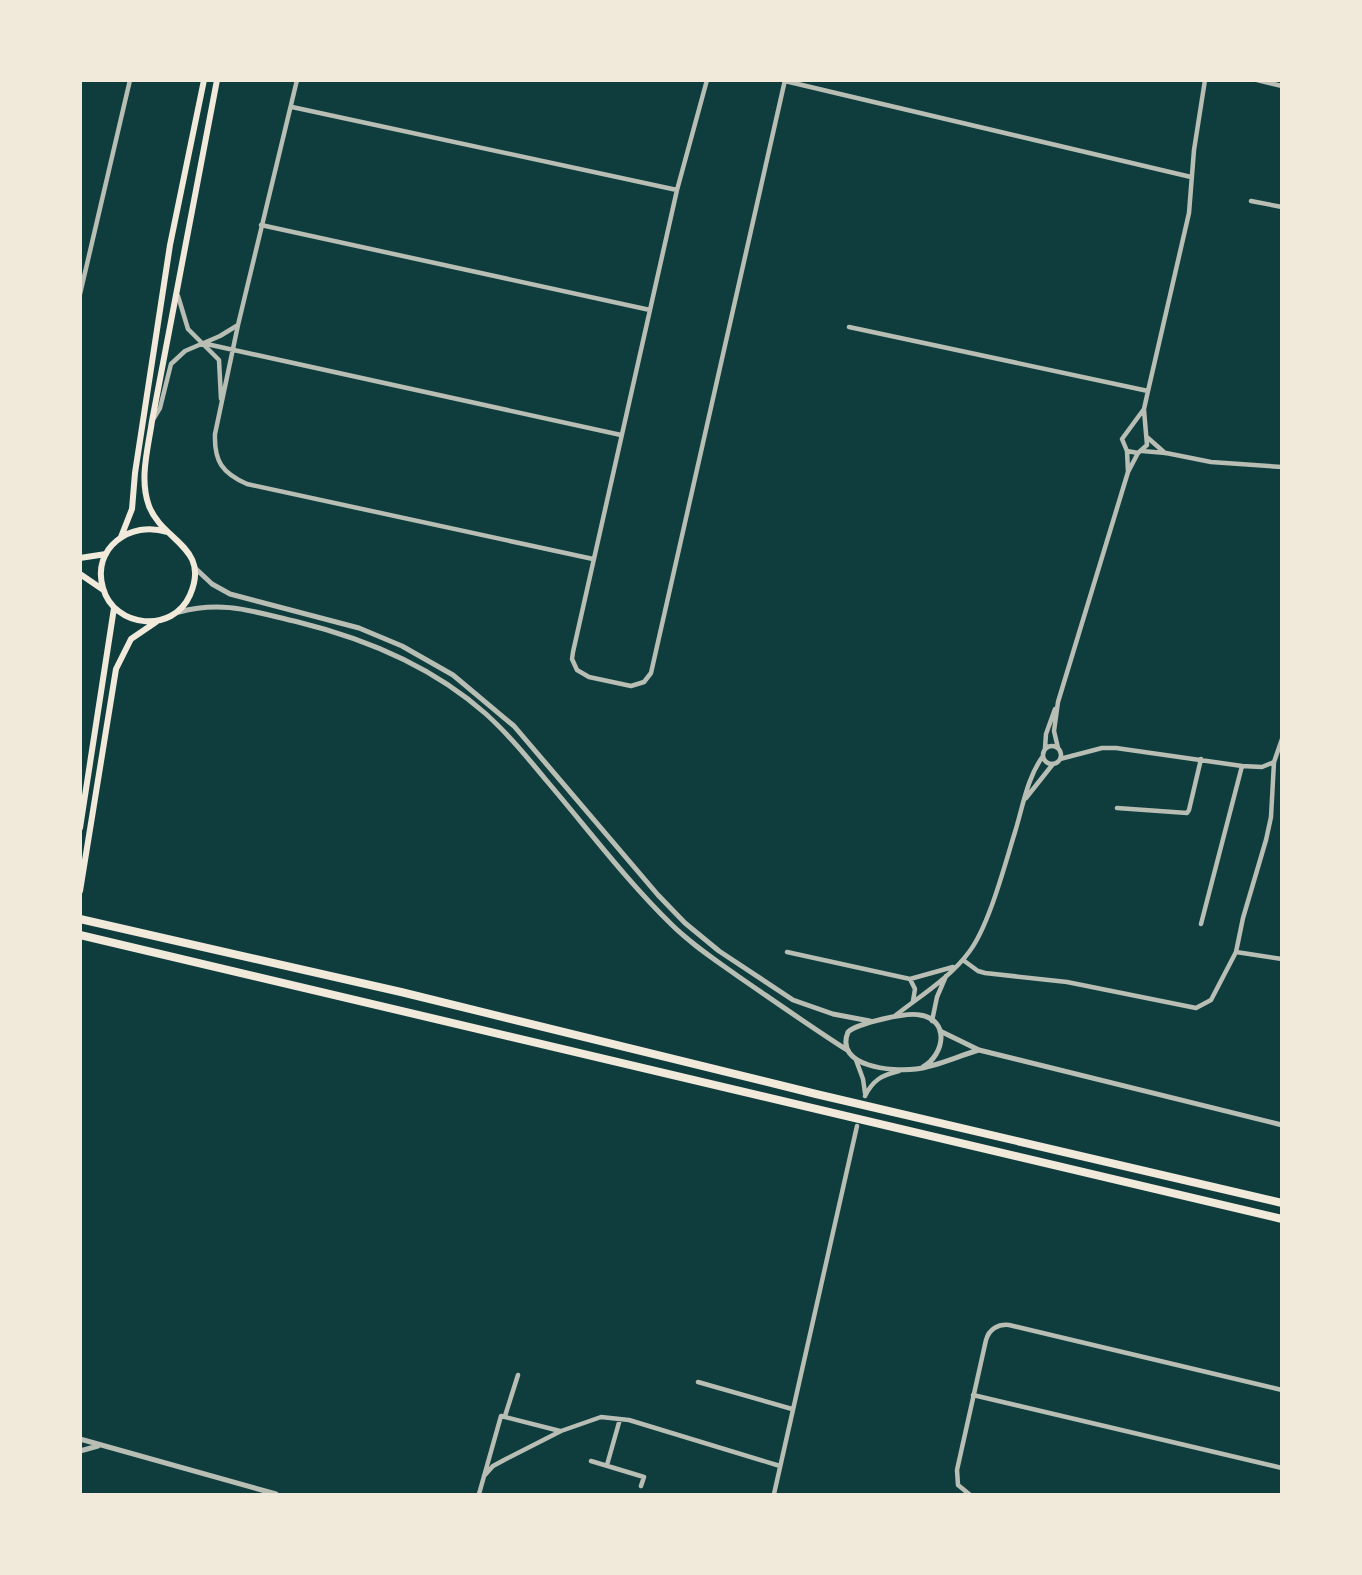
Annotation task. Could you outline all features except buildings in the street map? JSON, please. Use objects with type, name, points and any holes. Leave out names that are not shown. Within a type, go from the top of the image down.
[{"type":"highway","points":[[80,919],[401,992],[816,1094],[1282,1203]]},
{"type":"highway","points":[[80,935],[1282,1219]]},
{"type":"main road","points":[[103,590],[101,568],[106,554],[121,537],[132,509],[135,473],[170,246],[204,80]]},
{"type":"main road","points":[[81,890],[116,668],[121,654],[131,639],[176,613],[189,597],[194,583],[194,567],[185,547],[167,533],[153,513],[144,485],[152,421],[217,80]]},
{"type":"main road","points":[[121,537],[139,529],[150,528],[167,533]]},
{"type":"main road","points":[[80,558],[106,554]]},
{"type":"main road","points":[[80,573],[103,590],[114,608],[135,620],[158,621]]},
{"type":"main road","points":[[80,828],[114,608]]},
{"type":"street","points":[[80,294],[130,80]]},
{"type":"street","points":[[297,80],[261,225],[221,406],[214,451],[219,462],[234,478],[247,484],[593,559]]},
{"type":"street","points":[[707,80],[677,190],[572,659],[578,670],[589,677],[631,686],[644,682],[652,673],[785,81],[1191,177]]},
{"type":"street","points":[[1060,759],[1061,753],[1054,731],[1058,702],[1128,472],[1147,445],[1144,409],[1189,213],[1191,177],[1205,80]]},
{"type":"street","points":[[1257,80],[1282,86]]},
{"type":"street","points":[[292,107],[677,190]]},
{"type":"street","points":[[1251,201],[1282,207]]},
{"type":"street","points":[[261,225],[650,310]]},
{"type":"street","points":[[176,290],[188,329],[219,360],[221,406]]},
{"type":"street","points":[[152,421],[160,408],[171,365],[185,351],[238,325]]},
{"type":"street","points":[[849,327],[1148,391]]},
{"type":"street","points":[[202,343],[622,435]]},
{"type":"street","points":[[1128,472],[1127,451],[1122,439],[1144,409]]},
{"type":"street","points":[[1130,429],[1138,429],[1166,453]]},
{"type":"street","points":[[1127,451],[1166,453],[1211,462],[1282,467]]},
{"type":"street","points":[[194,567],[212,584],[230,594],[359,628],[402,646],[453,675],[514,726],[657,895],[685,923],[719,951],[793,999],[833,1014],[870,1021]]},
{"type":"street","points":[[176,613],[201,606],[227,606],[312,626],[372,644],[446,683],[513,741],[654,907],[680,933],[711,958],[847,1050],[856,1060],[863,1079],[865,1096],[874,1081],[883,1075],[903,1069]]},
{"type":"street","points":[[892,1018],[961,962],[981,931],[1026,799],[1027,786],[1043,756],[1049,720],[1058,702]]},
{"type":"street","points":[[961,962],[985,973],[1067,982],[1196,1008],[1211,1000],[1236,952],[1269,829],[1274,762],[1282,739]]},
{"type":"street","points":[[1045,748],[1058,748]]},
{"type":"street","points":[[1026,799],[1054,763],[1102,748],[1242,766],[1262,767],[1274,762]]},
{"type":"street","points":[[1043,756],[1048,763],[1054,763]]},
{"type":"street","points":[[1117,808],[1187,813],[1201,759]]},
{"type":"street","points":[[1201,924],[1242,766]]},
{"type":"street","points":[[787,952],[910,979],[953,968],[961,962]]},
{"type":"street","points":[[1236,952],[1282,959]]},
{"type":"street","points":[[932,1021],[937,997],[947,975]]},
{"type":"street","points":[[910,979],[915,989],[913,1002]]},
{"type":"street","points":[[847,1050],[845,1044],[848,1032],[856,1025],[920,1014],[932,1021],[940,1031],[979,1050],[1282,1125]]},
{"type":"street","points":[[923,1068],[939,1053],[940,1031]]},
{"type":"street","points":[[856,1060],[903,1069],[923,1068],[979,1050]]},
{"type":"street","points":[[774,1494],[857,1126]]},
{"type":"street","points":[[969,1494],[961,1490],[956,1475],[988,1334],[997,1326],[1003,1325],[1282,1390]]},
{"type":"street","points":[[505,1416],[518,1376]]},
{"type":"street","points":[[698,1382],[792,1409]]},
{"type":"street","points":[[973,1395],[1282,1468]]},
{"type":"street","points":[[479,1494],[499,1419],[505,1416],[561,1431]]},
{"type":"street","points":[[484,1476],[493,1466],[561,1431],[601,1417],[620,1419],[780,1466]]},
{"type":"street","points":[[607,1465],[620,1419]]},
{"type":"street","points":[[80,1439],[276,1494]]},
{"type":"street","points":[[80,1451],[98,1446]]},
{"type":"street","points":[[591,1461],[644,1477],[641,1486]]}]
